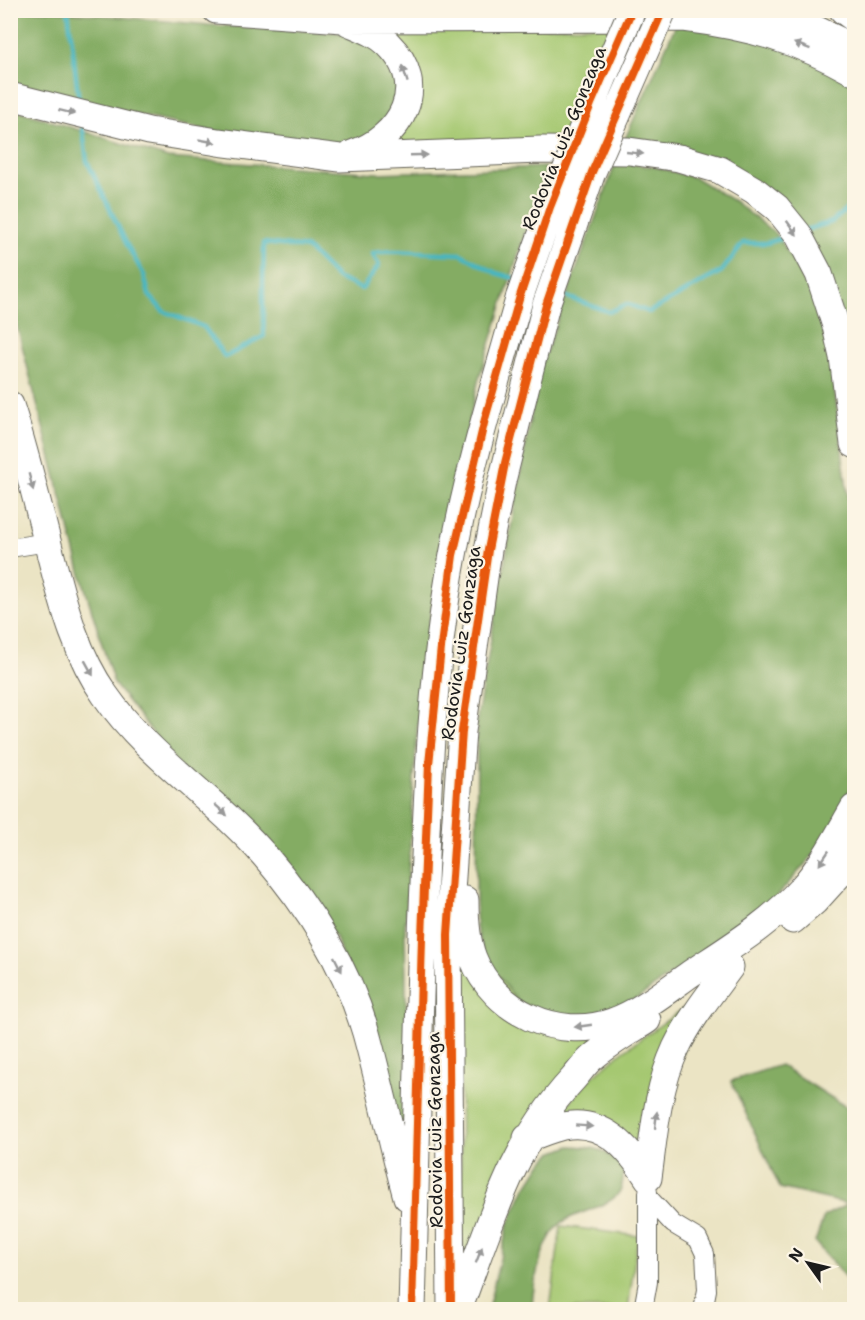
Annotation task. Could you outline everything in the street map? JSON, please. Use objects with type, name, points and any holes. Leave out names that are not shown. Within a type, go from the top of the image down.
[{"type":"highway","points":[[216,10],[343,20],[684,18],[764,32],[820,52],[855,72]]},
{"type":"highway","name":"Rodovia Luiz Gonzaga","points":[[412,1310],[429,764],[453,555],[485,419],[520,296],[554,197],[632,10]]},
{"type":"highway","name":"Rodovia Luiz Gonzaga","points":[[451,1310],[448,935],[462,731],[488,550],[505,463],[546,305],[592,172],[663,10]]},
{"type":"highway","points":[[765,10],[799,21],[855,48]]},
{"type":"highway","points":[[843,10],[855,18]]},
{"type":"highway","points":[[339,158],[375,144],[402,116],[408,97],[404,67],[396,53],[386,42],[370,31],[343,20]]},
{"type":"highway","points":[[10,96],[149,131],[339,158],[540,150],[628,152],[679,158],[720,170],[754,190],[777,208],[798,234],[819,274],[836,326],[843,357],[855,444]]},
{"type":"highway","points":[[10,405],[65,613],[81,652],[104,694],[136,733],[226,814],[265,856],[303,905],[339,964],[365,1031],[415,1222]]},
{"type":"highway","points":[[462,731],[466,930],[472,957],[480,974],[495,993],[516,1010],[546,1024],[575,1028],[612,1022],[653,999],[747,936],[776,914],[803,888],[855,808]]},
{"type":"highway","points":[[458,1310],[483,1246],[498,1198],[527,1138],[556,1097],[594,1056],[730,968],[782,929],[815,901],[855,858]]},
{"type":"highway","points":[[648,1187],[657,1108],[676,1048],[730,968]]},
{"type":"highway","points":[[527,1138],[562,1126],[584,1124],[597,1128],[613,1136],[631,1154],[648,1187]]},
{"type":"street","points":[[10,548],[35,544]]},
{"type":"street","points":[[643,1310],[648,1282],[648,1187]]},
{"type":"street","points":[[648,1187],[673,1224],[698,1239],[705,1254],[707,1290],[703,1310]]},
{"type":"green space","points":[[11,10],[54,11],[209,25],[362,34],[379,46],[398,81],[397,96],[383,130],[353,146],[248,139],[11,88]]},
{"type":"green space","points":[[676,24],[761,37],[854,79],[854,362],[778,201],[624,141]]},
{"type":"green space","points":[[610,26],[588,93],[559,145],[378,152],[380,29]]},
{"type":"green space","points":[[10,108],[168,158],[377,173],[546,167],[478,382],[446,525],[426,641],[417,732],[405,928],[409,1178],[336,937],[179,766],[114,684],[81,575],[11,303]]},
{"type":"green space","points":[[616,162],[655,167],[696,178],[734,201],[777,235],[816,299],[832,370],[854,544],[854,780],[826,840],[767,908],[636,999],[581,1020],[519,1003],[486,960],[476,927],[477,717],[539,371]]},
{"type":"green space","points":[[460,938],[598,1037],[468,1264],[461,1237]]},
{"type":"green space","points":[[701,996],[646,1157],[549,1126],[588,1081],[618,1055]]},
{"type":"green space","points":[[780,1065],[854,1112],[854,1288],[815,1242],[824,1216],[848,1204],[780,1188],[731,1081]]},
{"type":"green space","points":[[570,1146],[594,1148],[607,1153],[624,1170],[621,1189],[610,1201],[573,1216],[558,1226],[552,1234],[542,1254],[532,1309],[488,1309],[508,1225],[523,1192],[541,1164],[552,1153]]},
{"type":"green space","points":[[561,1226],[638,1236],[628,1309],[550,1309]]},
{"type":"waterway","points":[[68,10],[79,102]]},
{"type":"waterway","points":[[82,124],[87,161],[144,275],[149,295],[163,311],[204,327],[225,357],[264,336],[264,243],[307,248],[337,278],[362,289],[379,265],[372,253],[393,251],[461,254],[496,273],[517,279]]},
{"type":"waterway","points":[[805,230],[832,222],[854,203]]},
{"type":"waterway","points":[[559,294],[609,312],[627,304],[649,312],[722,271],[743,243],[767,243],[789,236]]},
{"type":"cycle path","points":[[412,1310],[429,764],[453,555],[485,419],[520,296],[550,207],[632,10]]},
{"type":"cycle path","points":[[451,1310],[448,935],[462,731],[488,550],[505,463],[546,305],[592,172],[663,10]]}]
